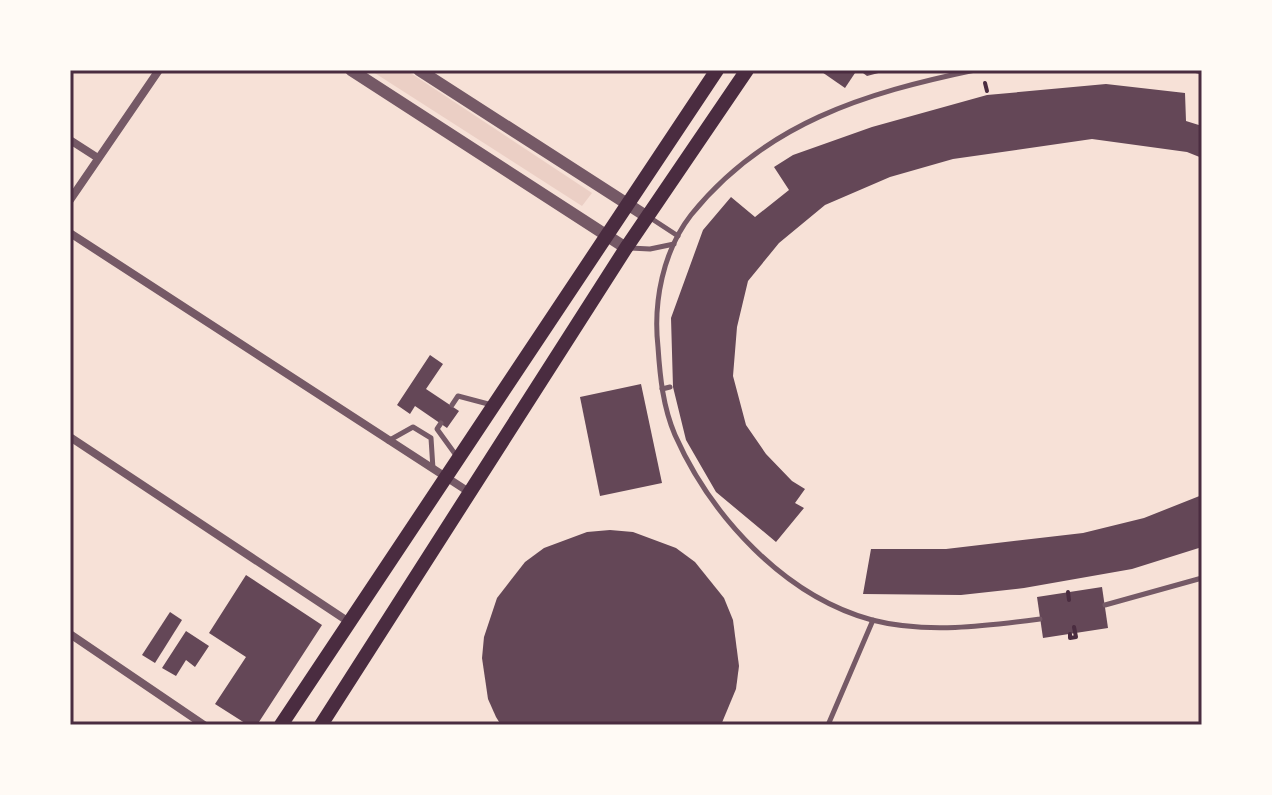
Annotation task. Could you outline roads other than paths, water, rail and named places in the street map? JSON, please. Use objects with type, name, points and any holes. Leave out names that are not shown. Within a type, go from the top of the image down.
[{"type":"main road","points":[[281,725],[349,622],[439,474],[458,458],[717,70]]},
{"type":"main road","points":[[326,721],[646,216],[747,70]]},
{"type":"main road","points":[[542,330],[565,342]]},
{"type":"main road","points":[[493,405],[516,419]]},
{"type":"street","points":[[70,200],[159,70]]},
{"type":"street","points":[[351,70],[626,248]]},
{"type":"street","points":[[419,70],[646,216]]},
{"type":"street","points":[[70,140],[98,158]]},
{"type":"street","points":[[70,233],[469,492]]},
{"type":"street","points":[[70,437],[349,622]]},
{"type":"street","points":[[70,634],[204,725]]},
{"type":"lane","points":[[975,70],[896,86],[838,106],[791,130],[743,163],[690,217],[674,244],[657,302],[662,389],[675,434],[709,498],[754,550],[804,588],[873,620],[928,627],[985,626],[1040,619]]},
{"type":"lane","points":[[1194,70],[1202,72]]},
{"type":"lane","points":[[646,216],[678,236]]},
{"type":"lane","points":[[626,248],[650,249],[674,244]]},
{"type":"lane","points":[[662,389],[670,387]]},
{"type":"lane","points":[[452,405],[458,396],[493,405]]},
{"type":"lane","points":[[431,438],[439,426],[458,458]]},
{"type":"lane","points":[[388,441],[413,427],[431,438],[439,474]]},
{"type":"lane","points":[[1105,605],[1202,578]]},
{"type":"lane","points":[[828,725],[873,620]]}]
